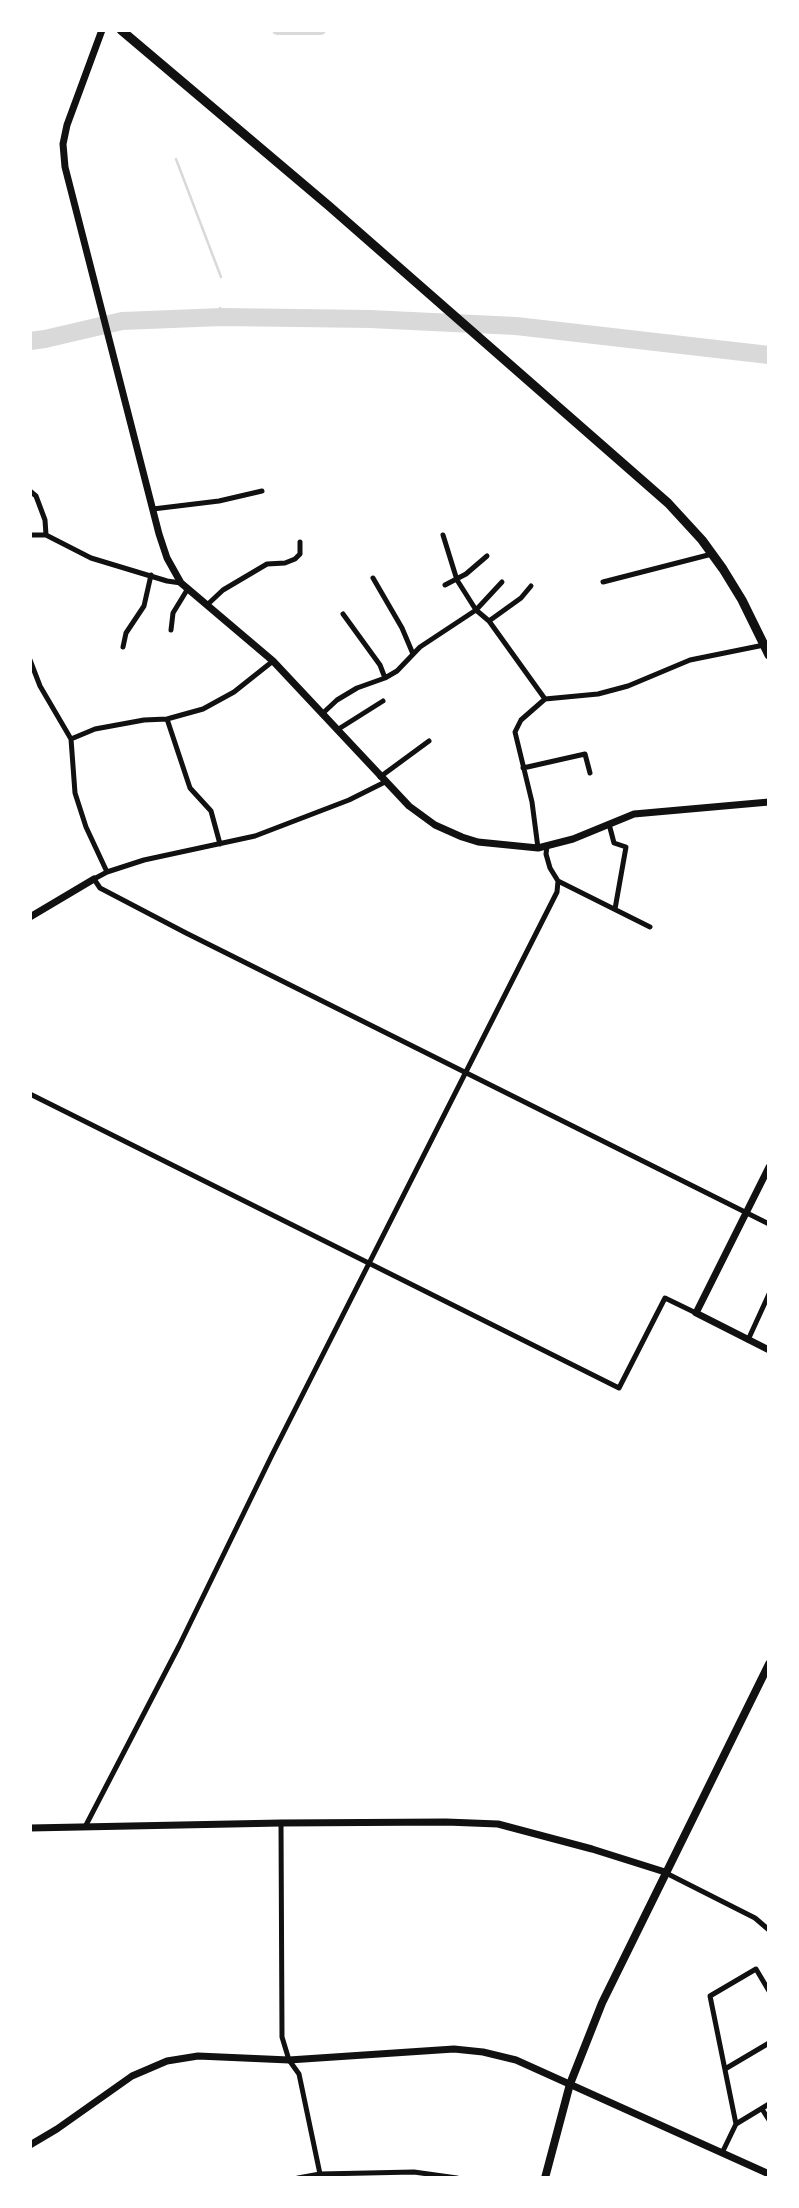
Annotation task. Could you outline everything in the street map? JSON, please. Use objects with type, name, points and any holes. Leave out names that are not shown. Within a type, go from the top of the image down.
[{"type":"main road","points":[[121,30],[650,486],[682,517],[712,554],[737,592],[769,655]]},
{"type":"main road","points":[[545,2178],[570,2084],[602,2003],[769,1664]]},
{"type":"street","points":[[102,30],[67,125],[62,144],[65,167],[153,509],[167,558],[180,583],[273,661],[421,816],[462,837],[538,848],[573,839],[634,814],[769,802]]},
{"type":"street","points":[[30,491],[36,496],[45,520],[46,535]]},
{"type":"street","points":[[153,509],[219,501],[262,491]]},
{"type":"street","points":[[30,535],[46,535],[91,558],[180,583]]},
{"type":"street","points":[[443,535],[457,580],[476,610],[489,621],[545,699]]},
{"type":"street","points":[[207,605],[223,590],[267,564],[285,563],[295,559],[300,554],[300,542]]},
{"type":"street","points":[[603,582],[712,554]]},
{"type":"street","points":[[445,585],[457,580],[487,556]]},
{"type":"street","points":[[123,647],[126,632],[144,606],[151,575]]},
{"type":"street","points":[[373,578],[402,628],[413,654]]},
{"type":"street","points":[[323,714],[337,700],[357,688],[397,671],[420,647],[476,610],[502,582]]},
{"type":"street","points":[[489,621],[521,598],[531,586]]},
{"type":"street","points":[[171,630],[173,612],[187,590]]},
{"type":"street","points":[[343,614],[380,666],[385,678]]},
{"type":"street","points":[[538,848],[515,732],[521,720],[545,699],[598,694],[628,686],[690,660],[764,645]]},
{"type":"street","points":[[30,660],[40,685],[71,739],[75,793],[86,827],[107,872]]},
{"type":"street","points":[[71,739],[95,729],[144,720],[167,719],[203,709],[234,692],[273,661]]},
{"type":"street","points":[[337,730],[383,701]]},
{"type":"street","points":[[167,719],[190,788],[211,811],[220,844]]},
{"type":"street","points":[[30,917],[107,872],[144,860],[255,836],[349,800],[383,779],[429,741]]},
{"type":"street","points":[[523,768],[585,754],[590,774]]},
{"type":"street","points":[[609,824],[614,843],[626,847],[615,909]]},
{"type":"street","points":[[547,846],[550,868],[558,881],[650,927]]},
{"type":"street","points":[[94,879],[100,888],[769,1224]]},
{"type":"street","points":[[85,1827],[179,1646],[272,1455],[557,892],[558,881]]},
{"type":"street","points":[[30,1094],[619,1388],[664,1298],[769,1350]]},
{"type":"street","points":[[696,1314],[769,1167]]},
{"type":"street","points":[[748,1340],[769,1294]]},
{"type":"street","points":[[281,1823],[282,2037],[289,2060],[299,2074],[320,2174]]},
{"type":"street","points":[[30,1828],[281,1823],[498,1824],[665,1872],[755,1918],[769,1930]]},
{"type":"street","points":[[736,2124],[710,1996],[756,1969],[769,1991]]},
{"type":"street","points":[[725,2069],[769,2043]]},
{"type":"street","points":[[30,2145],[57,2129],[112,2088],[152,2066],[198,2056],[289,2060],[454,2049],[500,2055],[769,2174]]},
{"type":"street","points":[[722,2153],[736,2124],[769,2104]]},
{"type":"street","points":[[762,2109],[769,2120]]},
{"type":"street","points":[[298,2178],[320,2174],[371,2176],[414,2172],[457,2178]]},
{"type":"waterway","points":[[277,30],[321,30]]},
{"type":"waterway","points":[[176,159],[221,277]]},
{"type":"waterway","points":[[220,308],[222,317]]},
{"type":"waterway","points":[[30,341],[122,321],[222,317],[370,319],[516,326],[769,355]]}]
